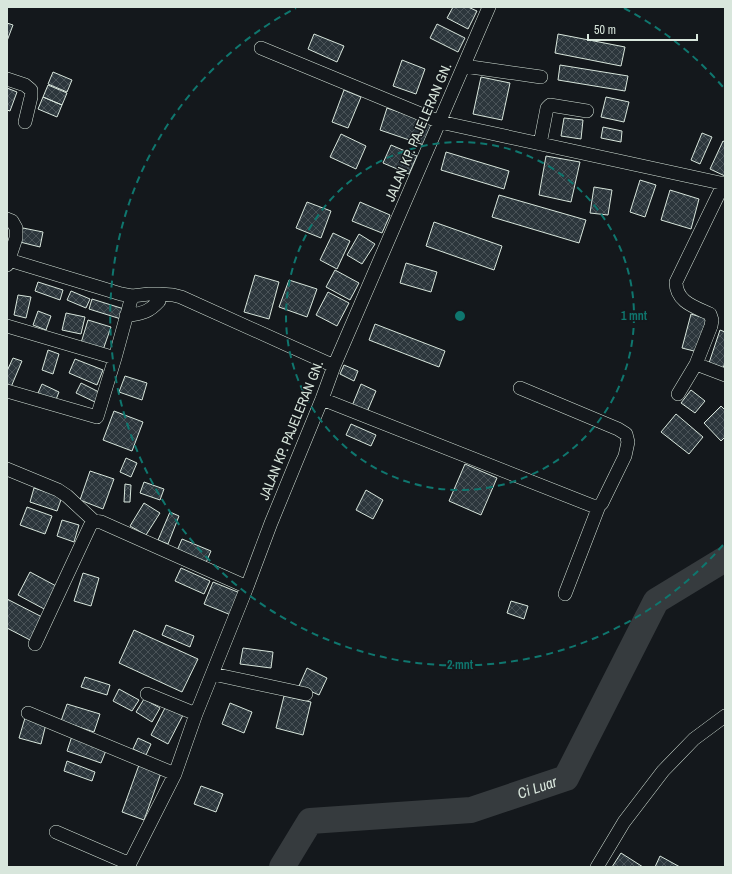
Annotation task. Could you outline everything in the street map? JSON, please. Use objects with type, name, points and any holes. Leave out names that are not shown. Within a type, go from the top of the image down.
[{"type":"street","name":"JALAN KP. PAJELERAN GN.","points":[[129,866],[175,774],[196,714],[334,366],[489,7]]},
{"type":"street","points":[[261,48],[440,122],[725,183],[676,282],[679,295],[684,300],[710,314],[712,317],[711,326],[696,364],[678,394]]},
{"type":"street","points":[[464,66],[541,77]]},
{"type":"street","points":[[7,79],[25,85],[31,90],[25,122]]},
{"type":"street","points":[[540,144],[548,106],[550,105],[587,111]]},
{"type":"street","points":[[7,219],[12,221],[16,228],[16,238],[8,263],[121,294],[132,296],[159,294],[180,297],[334,366]]},
{"type":"street","points":[[126,316],[146,312],[154,307],[159,301],[159,294]]},
{"type":"street","points":[[7,391],[97,417],[132,296]]},
{"type":"street","points":[[7,326],[115,358]]},
{"type":"street","points":[[696,364],[725,375]]},
{"type":"street","points":[[520,388],[618,429],[626,434],[628,442],[625,456],[602,503],[599,506],[565,594]]},
{"type":"street","points":[[322,399],[593,506],[599,506]]},
{"type":"street","points":[[7,469],[58,490],[94,522],[101,522],[247,587]]},
{"type":"street","points":[[35,644],[90,526],[94,522]]},
{"type":"street","points":[[212,674],[306,694]]},
{"type":"street","points":[[147,694],[196,714]]},
{"type":"street","points":[[28,713],[175,774]]},
{"type":"street","points":[[597,867],[624,822],[662,771],[694,739],[725,716]]},
{"type":"street","points":[[56,832],[129,866]]},
{"type":"building","points":[[453,7],[468,7],[477,11],[468,29],[447,18]]},
{"type":"building","points":[[7,23],[13,25],[7,41]]},
{"type":"building","points":[[437,24],[465,38],[458,52],[430,38]]},
{"type":"building","points":[[314,34],[344,46],[337,62],[308,49]]},
{"type":"building","points":[[558,34],[625,47],[621,66],[555,53]]},
{"type":"building","points":[[402,60],[425,69],[416,94],[393,86]]},
{"type":"building","points":[[560,65],[628,76],[625,91],[558,80]]},
{"type":"building","points":[[53,72],[72,80],[67,92],[48,84]]},
{"type":"building","points":[[481,77],[510,83],[502,120],[473,114]]},
{"type":"building","points":[[48,85],[67,93],[62,105],[43,97]]},
{"type":"building","points":[[7,88],[17,92],[10,111],[7,110]]},
{"type":"building","points":[[344,90],[361,97],[348,128],[332,122]]},
{"type":"building","points":[[43,97],[62,105],[57,117],[38,109]]},
{"type":"building","points":[[606,97],[629,102],[624,122],[601,117]]},
{"type":"building","points":[[387,108],[432,123],[424,145],[380,130]]},
{"type":"building","points":[[564,118],[583,120],[581,139],[561,136]]},
{"type":"building","points":[[603,127],[622,131],[621,142],[601,138]]},
{"type":"building","points":[[702,133],[712,137],[700,164],[691,160]]},
{"type":"building","points":[[341,134],[366,146],[356,169],[330,157]]},
{"type":"building","points":[[723,141],[725,142],[725,176],[710,169]]},
{"type":"building","points":[[391,145],[417,156],[409,174],[383,163]]},
{"type":"building","points":[[446,152],[509,171],[504,189],[441,170]]},
{"type":"building","points":[[546,156],[580,162],[571,202],[539,195]]},
{"type":"building","points":[[640,180],[656,185],[645,217],[630,212]]},
{"type":"building","points":[[594,187],[612,190],[608,215],[590,213]]},
{"type":"building","points":[[670,190],[699,199],[691,229],[661,220]]},
{"type":"building","points":[[499,195],[586,220],[579,243],[492,217]]},
{"type":"building","points":[[307,202],[331,211],[321,238],[296,228]]},
{"type":"building","points":[[360,202],[390,215],[382,233],[352,221]]},
{"type":"building","points":[[434,222],[502,246],[494,270],[426,246]]},
{"type":"building","points":[[23,228],[43,232],[40,247],[20,242]]},
{"type":"building","points":[[333,233],[350,241],[337,269],[320,260]]},
{"type":"building","points":[[359,234],[375,244],[362,264],[347,255]]},
{"type":"building","points":[[406,263],[437,272],[431,292],[400,283]]},
{"type":"building","points":[[335,270],[359,283],[350,300],[326,287]]},
{"type":"building","points":[[255,275],[279,282],[269,319],[244,312]]},
{"type":"building","points":[[289,280],[317,289],[307,317],[279,307]]},
{"type":"building","points":[[38,282],[63,290],[60,300],[35,291]]},
{"type":"building","points":[[71,291],[90,299],[86,308],[67,300]]},
{"type":"building","points":[[328,292],[349,303],[337,326],[316,315]]},
{"type":"building","points":[[18,295],[31,297],[26,318],[14,315]]},
{"type":"building","points":[[92,299],[124,309],[121,319],[89,309]]},
{"type":"building","points":[[38,311],[51,316],[46,330],[33,325]]},
{"type":"building","points":[[66,313],[85,317],[81,334],[62,330]]},
{"type":"building","points":[[691,314],[707,319],[698,352],[682,348]]},
{"type":"building","points":[[88,320],[111,327],[103,350],[81,343]]},
{"type":"building","points":[[375,324],[445,351],[439,367],[369,340]]},
{"type":"building","points":[[720,330],[725,332],[725,363],[723,368],[709,363]]},
{"type":"building","points":[[48,350],[59,354],[53,374],[42,370]]},
{"type":"building","points":[[13,358],[22,361],[11,387],[7,386],[7,371]]},
{"type":"building","points":[[75,359],[103,370],[97,385],[69,373]]},
{"type":"building","points":[[344,365],[358,371],[354,381],[340,374]]},
{"type":"building","points":[[125,376],[147,383],[142,400],[119,392]]},
{"type":"building","points":[[81,383],[101,393],[97,403],[76,393]]},
{"type":"building","points":[[42,384],[59,392],[55,402],[38,393]]},
{"type":"building","points":[[361,384],[376,391],[367,412],[352,406]]},
{"type":"building","points":[[691,390],[705,401],[695,413],[681,403]]},
{"type":"building","points":[[721,406],[725,410],[725,437],[721,441],[704,423]]},
{"type":"building","points":[[114,411],[143,422],[132,451],[103,440]]},
{"type":"building","points":[[676,414],[703,437],[689,454],[661,432]]},
{"type":"building","points":[[351,424],[376,435],[371,446],[346,435]]},
{"type":"building","points":[[126,458],[137,463],[131,477],[120,472]]},
{"type":"building","points":[[465,464],[497,478],[481,515],[449,501]]},
{"type":"building","points":[[90,471],[114,479],[103,509],[80,500]]},
{"type":"building","points":[[144,482],[164,489],[160,500],[140,493]]},
{"type":"building","points":[[125,484],[131,485],[130,502],[124,502]]},
{"type":"building","points":[[34,488],[62,497],[57,511],[30,502]]},
{"type":"building","points":[[366,490],[383,500],[373,519],[356,510]]},
{"type":"building","points":[[144,503],[160,513],[146,535],[130,526]]},
{"type":"building","points":[[27,507],[52,516],[45,534],[20,525]]},
{"type":"building","points":[[170,512],[179,516],[168,544],[158,540]]},
{"type":"building","points":[[62,520],[79,525],[74,542],[57,536]]},
{"type":"building","points":[[182,539],[211,551],[205,565],[176,553]]},
{"type":"building","points":[[181,568],[210,581],[204,594],[175,581]]},
{"type":"building","points":[[30,572],[58,587],[46,610],[18,595]]},
{"type":"building","points":[[83,573],[99,578],[91,606],[74,601]]},
{"type":"building","points":[[213,582],[240,593],[231,615],[204,604]]},
{"type":"building","points":[[7,599],[44,618],[32,641],[7,628]]},
{"type":"building","points":[[511,601],[528,606],[524,619],[507,613]]},
{"type":"building","points":[[166,625],[194,636],[190,647],[162,635]]},
{"type":"building","points":[[134,630],[198,659],[182,692],[119,663]]},
{"type":"building","points":[[243,648],[273,652],[271,668],[240,664]]},
{"type":"building","points":[[307,668],[327,678],[319,695],[299,686]]},
{"type":"building","points":[[85,677],[110,685],[107,695],[81,687]]},
{"type":"building","points":[[119,689],[139,700],[132,711],[113,701]]},
{"type":"building","points":[[284,696],[311,702],[303,735],[276,728]]},
{"type":"building","points":[[144,699],[160,708],[152,722],[136,712]]},
{"type":"building","points":[[230,703],[252,712],[244,733],[222,724]]},
{"type":"building","points":[[67,704],[100,714],[94,732],[61,721]]},
{"type":"building","points":[[166,706],[183,715],[168,744],[151,735]]},
{"type":"building","points":[[25,718],[46,724],[41,744],[19,738]]},
{"type":"building","points":[[72,736],[107,748],[101,763],[67,751]]},
{"type":"building","points":[[138,738],[151,744],[146,755],[133,749]]},
{"type":"building","points":[[67,761],[95,772],[92,781],[64,771]]},
{"type":"building","points":[[139,765],[161,773],[144,820],[122,812]]},
{"type":"building","points":[[201,786],[223,794],[216,812],[194,804]]},
{"type":"building","points":[[621,853],[643,867],[612,867]]},
{"type":"building","points":[[660,856],[680,867],[655,867]]},
{"type":"waterway","name":"Ci Luar","points":[[282,867],[310,821],[471,810],[566,778],[656,601],[725,559]]}]
